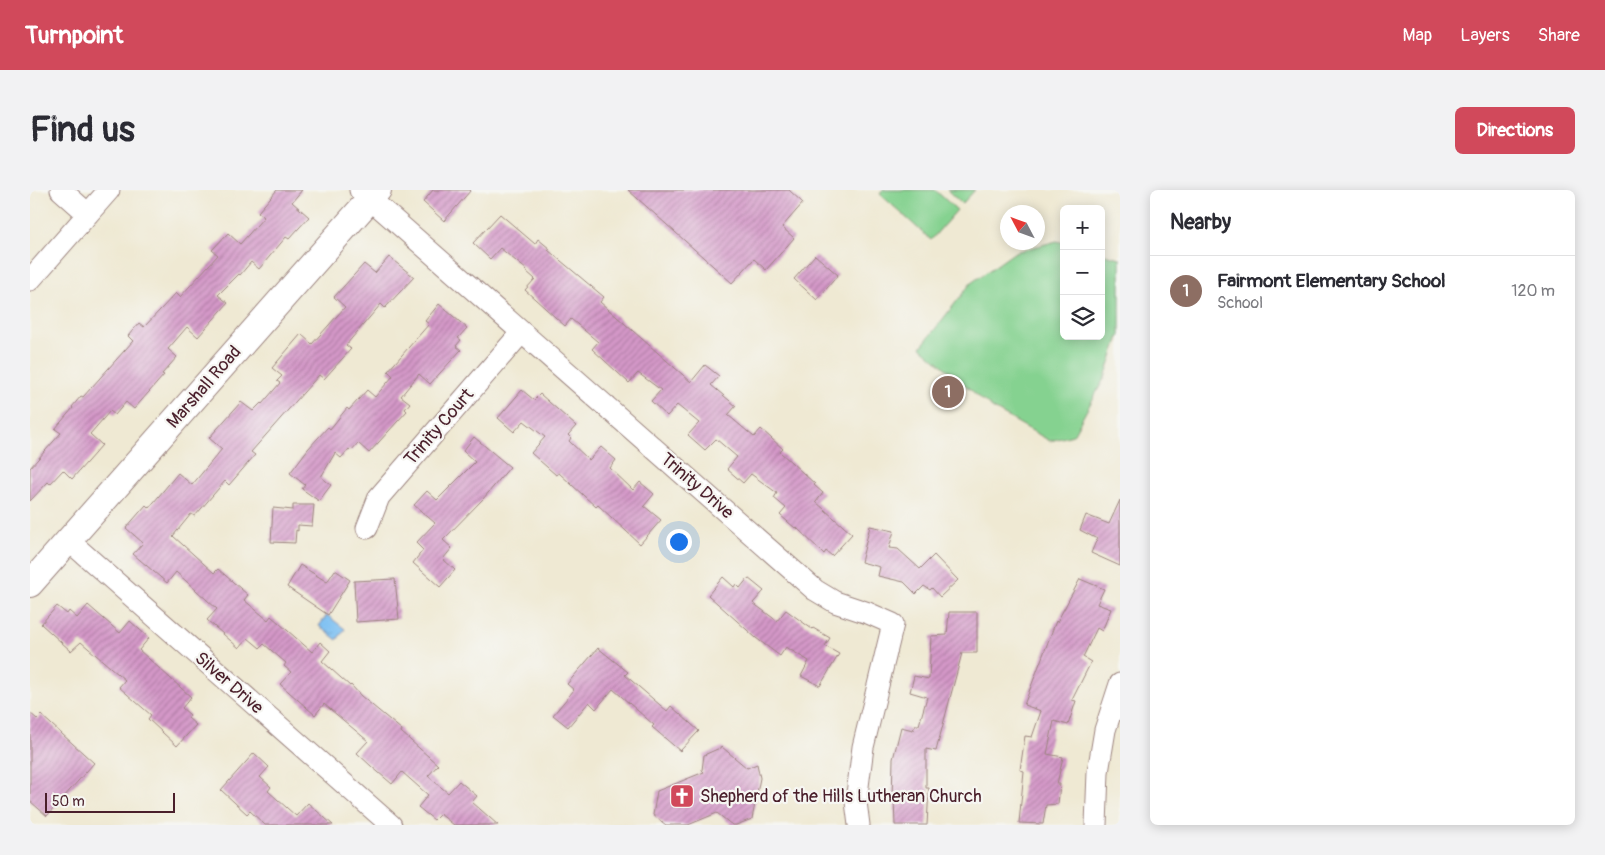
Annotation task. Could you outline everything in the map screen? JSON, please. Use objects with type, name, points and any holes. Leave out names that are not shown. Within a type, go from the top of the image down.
[{"type":"street","points":[[61,190],[88,214]]},
{"type":"street","points":[[30,280],[109,190]]},
{"type":"street","name":"Trinity Drive","points":[[370,193],[521,333],[815,590],[835,602],[893,624],[863,747],[856,802],[859,825]]},
{"type":"street","name":"Marshall Road","points":[[30,584],[370,193]]},
{"type":"street","name":"Trinity Court","points":[[367,528],[379,497],[521,333]]},
{"type":"street","name":"Silver Drive","points":[[68,540],[391,825]]},
{"type":"street","points":[[1096,825],[1100,755],[1105,730],[1120,684]]},
{"type":"green space","points":[[883,190],[935,190],[957,210],[931,240],[880,194]]},
{"type":"green space","points":[[947,190],[975,190],[962,204]]},
{"type":"green space","points":[[1060,242],[1060,340],[1105,340],[1105,254],[1120,258],[1120,334],[1105,377],[1073,435],[1050,441],[992,408],[921,347],[971,283],[1015,252],[1045,250],[1045,244]]},
{"type":"water","points":[[327,615],[345,629],[337,640],[319,626]]},
{"type":"building","points":[[277,190],[302,190],[292,202],[309,217],[289,239],[286,237],[259,269],[251,262],[218,295],[228,303],[198,337],[187,327],[168,349],[177,357],[134,409],[126,402],[115,415],[110,411],[90,434],[102,445],[72,479],[63,470],[50,484],[48,482],[30,501],[30,468],[61,433],[55,429],[72,407],[133,341],[128,336],[139,323],[144,327],[176,293],[180,297],[218,255],[212,250],[228,233],[240,244],[264,217],[258,212]]},
{"type":"building","points":[[433,190],[471,190],[444,221],[423,202]]},
{"type":"building","points":[[628,190],[789,190],[803,203],[782,227],[794,238],[766,270],[754,259],[732,283]]},
{"type":"building","points":[[500,214],[535,244],[538,239],[550,249],[548,250],[604,297],[600,302],[691,382],[705,365],[719,376],[711,385],[736,406],[728,415],[754,437],[761,429],[783,449],[780,452],[823,493],[816,502],[852,534],[832,556],[826,551],[824,554],[796,527],[780,515],[786,508],[774,498],[777,493],[751,474],[743,483],[727,469],[737,457],[716,439],[705,450],[688,435],[699,423],[677,405],[667,416],[651,401],[661,390],[638,373],[629,383],[592,349],[598,342],[571,319],[565,326],[525,290],[535,279],[527,270],[500,248],[490,259],[473,243]]},
{"type":"building","points":[[815,255],[838,275],[817,300],[794,279]]},
{"type":"building","points":[[389,257],[414,277],[385,308],[381,304],[346,345],[351,349],[324,379],[319,375],[251,452],[255,455],[229,485],[225,481],[195,516],[191,514],[173,536],[214,573],[218,569],[248,595],[244,600],[268,620],[271,616],[312,652],[320,642],[330,651],[322,661],[402,730],[401,732],[438,765],[428,776],[448,793],[459,781],[477,796],[472,802],[498,825],[454,825],[440,814],[434,820],[418,807],[428,795],[402,772],[392,784],[357,753],[368,741],[324,704],[315,715],[280,684],[291,672],[284,666],[286,663],[264,644],[260,648],[248,638],[239,648],[207,620],[217,609],[176,572],[167,583],[133,554],[143,543],[126,528],[146,505],[149,508],[178,473],[192,485],[222,449],[209,438],[241,402],[253,411],[262,404],[280,383],[277,381],[282,376],[272,368],[301,334],[312,344],[345,307],[334,297],[364,264],[375,273]]},
{"type":"building","points":[[439,304],[467,328],[458,338],[461,340],[456,346],[461,350],[430,384],[419,374],[401,396],[410,403],[405,409],[407,411],[369,453],[358,443],[341,458],[335,453],[321,477],[331,485],[319,501],[302,489],[305,485],[290,473],[328,427],[330,429],[347,408],[349,410],[367,390],[375,397],[393,376],[388,371],[429,324],[425,321]]},
{"type":"building","points":[[522,390],[534,400],[540,394],[576,426],[568,435],[571,438],[569,441],[589,460],[601,447],[616,460],[610,468],[633,490],[640,482],[654,494],[644,506],[661,520],[640,544],[598,505],[596,507],[559,473],[556,475],[531,453],[545,437],[524,421],[514,432],[498,418]]},
{"type":"building","points":[[474,437],[510,467],[483,499],[443,540],[452,548],[443,559],[455,570],[440,587],[413,563],[423,550],[416,543],[435,523],[414,505],[427,491],[437,500],[475,462],[463,451]]},
{"type":"building","points":[[1120,500],[1120,566],[1091,553],[1097,539],[1080,530],[1086,515],[1109,524]]},
{"type":"building","points":[[293,505],[314,505],[312,526],[298,525],[295,543],[271,542],[273,508],[293,510]]},
{"type":"building","points":[[870,526],[894,531],[889,548],[898,549],[920,569],[934,555],[958,580],[940,597],[932,588],[930,590],[924,586],[916,594],[904,582],[878,576],[880,567],[861,562]]},
{"type":"building","points":[[300,565],[327,582],[335,570],[350,580],[328,615],[287,587]]},
{"type":"building","points":[[723,577],[734,587],[736,584],[740,588],[748,578],[764,591],[753,603],[777,621],[786,610],[812,629],[830,638],[825,646],[839,654],[820,686],[801,676],[809,661],[786,647],[780,656],[756,638],[708,595]]},
{"type":"building","points":[[395,579],[399,619],[356,622],[354,581]]},
{"type":"building","points":[[1080,579],[1104,589],[1097,604],[1111,609],[1102,631],[1097,628],[1083,657],[1091,662],[1072,700],[1076,701],[1068,725],[1054,721],[1047,754],[1063,757],[1057,784],[1060,784],[1058,804],[1046,805],[1043,824],[1019,823],[1024,771],[1020,770],[1025,736],[1032,737],[1041,711],[1024,705],[1056,621]]},
{"type":"building","points":[[88,605],[120,633],[130,621],[149,638],[139,650],[191,697],[182,708],[190,715],[188,718],[196,725],[177,746],[148,719],[151,715],[119,687],[125,680],[81,642],[71,651],[41,624],[57,606],[67,614],[69,611],[77,618]]},
{"type":"building","points":[[949,612],[977,612],[977,653],[962,653],[936,751],[926,749],[926,788],[929,788],[927,825],[895,825],[894,800],[892,800],[893,759],[901,727],[913,730],[915,725],[919,725],[927,697],[910,692],[914,676],[929,679],[931,636],[947,635]]},
{"type":"building","points":[[598,648],[628,672],[625,675],[667,711],[671,706],[699,731],[680,751],[613,689],[596,709],[589,702],[568,727],[553,715],[574,690],[567,684]]},
{"type":"building","points":[[30,713],[37,719],[41,715],[94,763],[47,816],[30,801]]},
{"type":"building","points":[[722,747],[747,768],[757,764],[760,778],[752,819],[732,825],[717,813],[688,825],[666,825],[653,815],[657,791],[704,772],[702,770],[704,755]]},
{"type":"building","points":[[254,753],[269,767],[260,777],[271,787],[268,791],[296,816],[308,803],[333,825],[265,825],[250,811],[247,814],[221,790]]},
{"type":"place","name":"Fairmont Elementary School","points":[[948,392]]},
{"type":"place","name":"Shepherd of the Hills Lutheran Church","points":[[682,796]]}]
